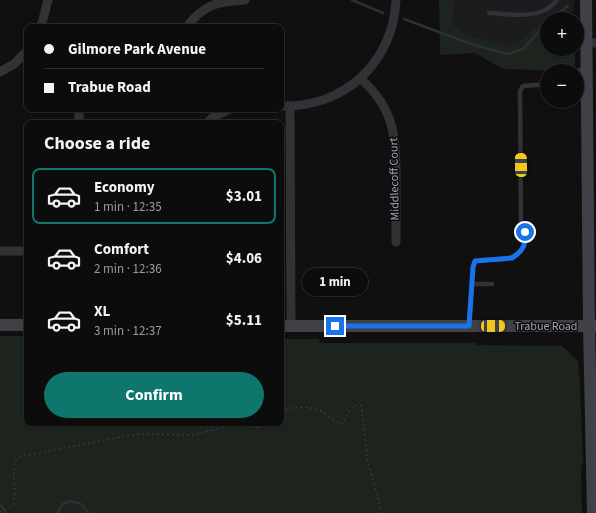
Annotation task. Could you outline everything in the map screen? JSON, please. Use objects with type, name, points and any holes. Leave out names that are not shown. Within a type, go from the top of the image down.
[{"type":"main road","points":[[583,64],[591,43],[586,0]]},
{"type":"main road","points":[[583,108],[592,265],[593,513]]},
{"type":"main road","points":[[0,325],[24,325]]},
{"type":"main road","name":"Trabue Road","points":[[286,326],[592,326]]},
{"type":"street","points":[[42,24],[48,0]]},
{"type":"street","points":[[190,24],[198,14],[206,8],[222,2],[245,0]]},
{"type":"street","points":[[286,326],[285,106],[314,103],[339,93],[361,79],[377,60],[382,50],[395,13],[396,0]]},
{"type":"street","points":[[0,72],[14,64],[24,53]]},
{"type":"street","name":"Middlecoff Court","points":[[361,79],[371,87],[381,101],[389,116],[394,134],[396,151],[396,242]]},
{"type":"street","points":[[210,116],[221,112]]},
{"type":"street","points":[[0,251],[24,251]]},
{"type":"lane","points":[[489,13],[531,14],[544,12],[554,5],[557,0]]},
{"type":"lane","points":[[469,326],[473,267],[475,261],[512,258],[521,252],[524,244],[525,232],[521,225],[520,91],[523,86],[540,85]]},
{"type":"lane","points":[[472,284],[492,284]]},
{"type":"path","points":[[284,410],[301,407],[318,410],[340,424],[344,423],[346,415],[353,406],[361,405],[368,462],[382,513]]},
{"type":"path","points":[[0,512],[12,506],[14,499],[13,468],[15,460],[23,456],[138,434],[193,435],[228,426]]},
{"type":"path","points":[[249,426],[258,428],[262,426]]},
{"type":"shaded area","points":[[439,0],[454,0],[453,24],[464,34],[506,45],[519,42],[540,22],[540,56],[575,56],[575,64],[540,64],[540,70],[503,69],[475,53],[440,55]]},
{"type":"shaded area","points":[[454,0],[574,0],[574,10],[571,12],[540,12],[540,22],[519,42],[506,45],[464,34],[453,24]]},
{"type":"shaded area","points":[[0,336],[24,336],[24,426],[284,426],[284,339],[319,339],[320,343],[476,343],[476,345],[562,346],[578,361],[583,465],[581,465],[582,513],[0,513]]},
{"type":"waterway","points":[[352,0],[383,13]]},
{"type":"waterway","points":[[560,12],[568,6]]},
{"type":"waterway","points":[[404,19],[474,45],[508,54],[523,49],[540,31]]},
{"type":"waterway","points":[[57,513],[63,504],[70,501],[81,504],[89,513]]},
{"type":"waterway","points":[[0,504],[6,513]]},
{"type":"route","points":[[335,326],[469,326],[473,267],[475,261],[512,258],[521,252],[526,236],[525,232]]}]
